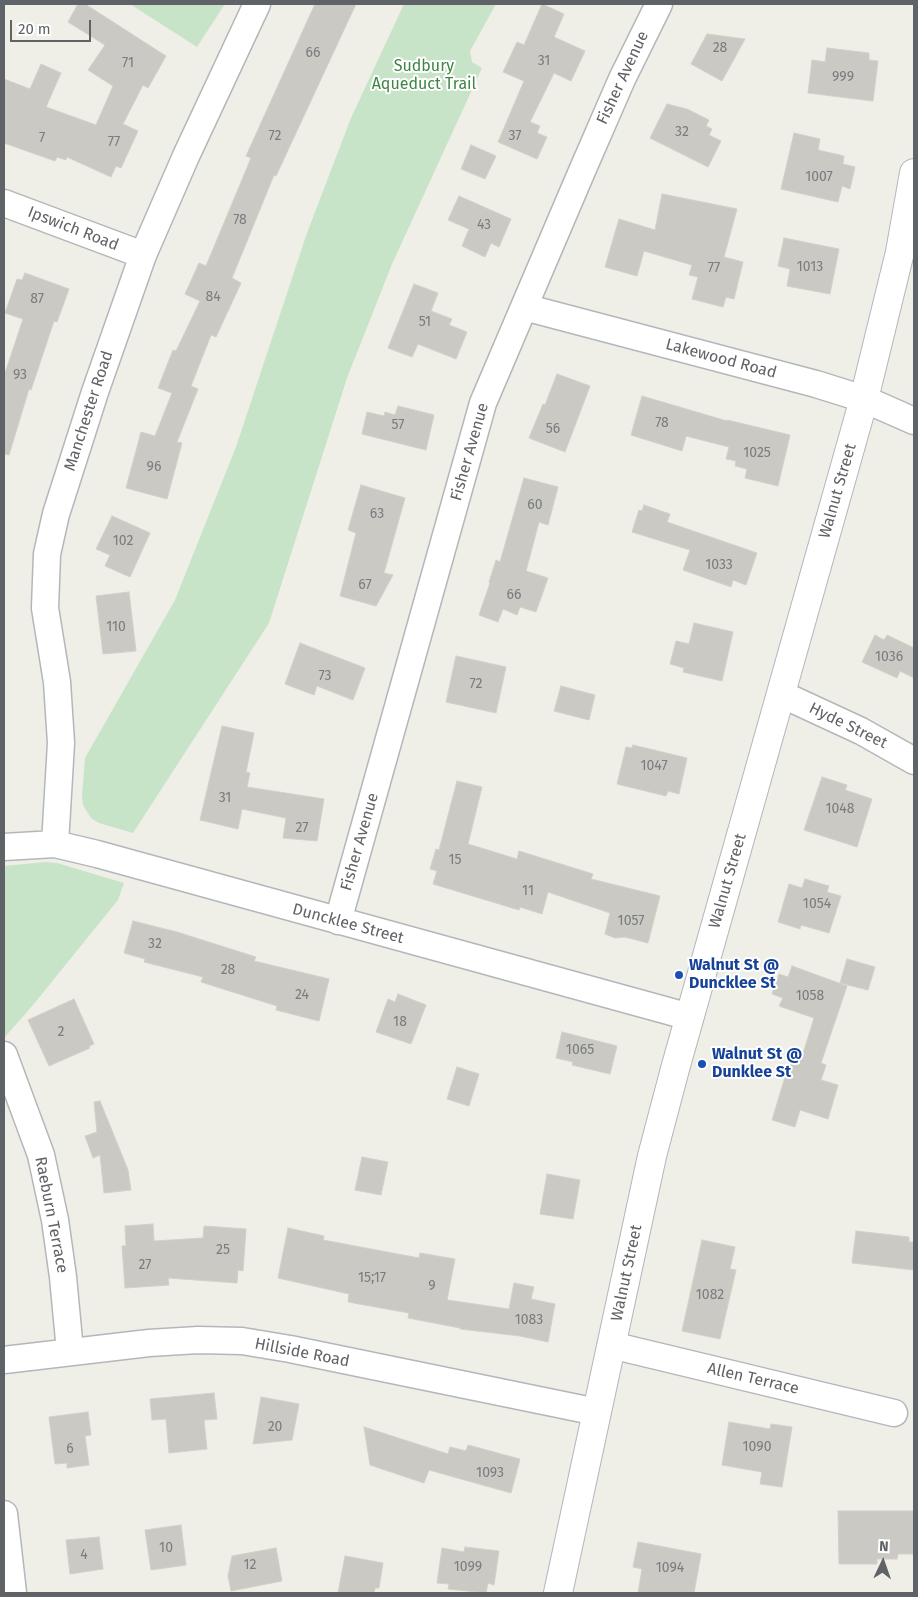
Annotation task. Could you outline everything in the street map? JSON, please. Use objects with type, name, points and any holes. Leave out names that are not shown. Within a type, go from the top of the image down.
[{"type":"main road","name":"Walnut Street","points":[[558,1593],[652,1156],[864,399],[900,252],[914,173]]},
{"type":"street","name":"Manchester Road","points":[[55,844],[60,743],[57,682],[45,608],[47,554],[56,514],[95,392],[143,255],[186,156],[257,4]]},
{"type":"street","name":"Fisher Avenue","points":[[338,921],[483,403],[622,79],[659,4]]},
{"type":"street","name":"Ipswich Road","points":[[4,203],[143,255]]},
{"type":"street","name":"Lakewood Road","points":[[524,307],[816,384],[864,399],[914,421]]},
{"type":"street","name":"Hyde Street","points":[[782,694],[861,731],[914,761]]},
{"type":"street","name":"Duncklee Street","points":[[4,846],[55,844],[97,854],[690,1018]]},
{"type":"street","name":"Raeburn Terrace","points":[[4,1055],[41,1155],[53,1211],[63,1277],[70,1351]]},
{"type":"street","name":"Hillside Road","points":[[4,1360],[149,1343],[198,1340],[242,1341],[290,1349],[597,1412]]},
{"type":"street","name":"Allen Terrace","points":[[611,1345],[894,1412]]},
{"type":"street","points":[[4,1514],[13,1593]]},
{"type":"green space","points":[[130,4],[225,4],[197,47]]},
{"type":"green space","name":"Sudbury Aqueduct Trail","points":[[404,4],[496,4],[470,51],[472,62],[482,68],[392,264],[347,378],[269,623],[133,833],[99,823],[91,818],[83,805],[85,758],[175,600],[236,447],[307,233],[351,118]]},
{"type":"green space","points":[[46,862],[57,863],[124,883],[118,900],[4,1038],[4,866]]},
{"type":"building","points":[[78,4],[85,4],[166,56],[148,88],[143,85],[123,124],[138,131],[121,168],[116,166],[111,177],[67,157],[66,160],[57,157],[55,161],[4,143],[4,79],[30,89],[41,64],[61,73],[46,107],[96,125],[113,86],[88,70],[105,45],[68,22]]},
{"type":"building","points":[[315,4],[356,4],[276,176],[274,175],[232,278],[241,283],[216,337],[211,335],[191,386],[198,389],[177,442],[182,443],[167,499],[126,488],[141,432],[155,436],[172,393],[158,388],[173,350],[176,351],[200,301],[185,294],[199,263],[206,266],[251,158],[246,156]]},
{"type":"building","points":[[542,4],[564,14],[554,37],[585,51],[571,81],[554,73],[530,122],[540,126],[537,133],[547,137],[537,159],[498,142],[524,81],[503,72],[517,42],[524,45]]},
{"type":"building","points":[[707,34],[745,39],[722,81],[691,64]]},
{"type":"building","points":[[827,48],[869,53],[869,60],[878,61],[873,101],[808,93],[812,60],[825,62]]},
{"type":"building","points":[[667,104],[687,109],[709,120],[706,126],[712,129],[709,135],[721,141],[708,167],[650,138]]},
{"type":"building","points":[[794,133],[820,139],[818,150],[844,156],[843,164],[855,167],[850,189],[842,186],[838,202],[781,189]]},
{"type":"building","points":[[471,145],[496,156],[485,179],[461,169]]},
{"type":"building","points":[[662,194],[737,209],[724,257],[743,262],[734,299],[726,297],[723,307],[692,299],[698,277],[689,275],[692,265],[644,251],[637,276],[605,267],[619,219],[655,230]]},
{"type":"building","points":[[459,196],[511,219],[499,247],[491,243],[485,257],[462,246],[469,229],[448,220]]},
{"type":"building","points":[[784,238],[839,249],[830,294],[787,286],[790,269],[778,266]]},
{"type":"building","points":[[25,273],[69,289],[57,322],[54,321],[31,390],[29,389],[9,455],[4,454],[4,376],[23,319],[5,313],[17,279],[22,280]]},
{"type":"building","points":[[414,284],[438,293],[431,311],[452,319],[449,325],[467,332],[456,359],[418,344],[412,357],[388,348]]},
{"type":"building","points":[[557,374],[590,386],[565,452],[529,438]]},
{"type":"building","points":[[642,396],[727,421],[790,435],[778,486],[745,478],[747,469],[735,466],[736,461],[726,459],[729,447],[686,436],[682,451],[631,435]]},
{"type":"building","points":[[398,406],[434,415],[426,450],[362,434],[367,412],[384,416],[385,412],[395,415]]},
{"type":"building","points":[[524,478],[558,487],[548,525],[539,522],[526,571],[548,578],[536,612],[520,607],[517,615],[503,609],[498,622],[479,615],[496,560],[500,562]]},
{"type":"building","points":[[361,485],[405,498],[384,573],[393,575],[376,606],[340,596],[356,533],[348,530]]},
{"type":"building","points":[[644,505],[670,514],[667,522],[757,553],[746,585],[733,580],[731,587],[683,570],[690,550],[632,532],[639,510],[642,511]]},
{"type":"building","points":[[112,516],[150,533],[130,577],[105,566],[110,555],[96,549]]},
{"type":"building","points":[[129,592],[136,651],[103,654],[96,596]]},
{"type":"building","points":[[694,623],[733,632],[722,681],[683,672],[684,668],[670,664],[676,641],[689,644]]},
{"type":"building","points":[[875,635],[884,640],[887,635],[914,648],[914,678],[900,671],[897,678],[862,662]]},
{"type":"building","points":[[300,643],[365,668],[353,700],[317,686],[314,695],[285,684]]},
{"type":"building","points":[[456,656],[506,667],[496,713],[446,702]]},
{"type":"building","points":[[561,686],[595,695],[589,720],[554,711]]},
{"type":"building","points":[[222,726],[254,733],[246,772],[250,773],[247,787],[324,799],[317,841],[283,838],[286,818],[242,809],[238,829],[200,820]]},
{"type":"building","points":[[633,745],[687,758],[679,794],[668,791],[666,796],[617,784],[626,747],[632,748]]},
{"type":"building","points":[[822,777],[847,785],[845,790],[872,799],[857,847],[804,830]]},
{"type":"building","points":[[457,781],[482,787],[468,844],[517,859],[519,851],[593,874],[591,879],[660,896],[648,943],[625,937],[615,938],[605,934],[610,913],[548,892],[542,914],[520,907],[519,910],[433,884],[437,871],[430,869],[436,849],[439,850]]},
{"type":"building","points":[[805,879],[829,886],[827,892],[841,896],[829,933],[801,925],[800,929],[778,922],[789,884],[802,888]]},
{"type":"building","points":[[133,921],[177,932],[256,957],[254,961],[329,979],[319,1021],[276,1010],[277,1006],[201,982],[203,977],[144,962],[145,959],[124,953]]},
{"type":"building","points":[[847,959],[875,967],[868,990],[840,983]]},
{"type":"building","points":[[792,966],[847,986],[821,1063],[826,1065],[821,1080],[838,1085],[828,1119],[800,1110],[795,1127],[772,1120],[792,1054],[802,1057],[814,1018],[779,1006],[783,998],[772,994],[779,974],[788,977]]},
{"type":"building","points":[[398,994],[426,1005],[411,1044],[376,1032],[388,999],[395,1002]]},
{"type":"building","points":[[74,999],[94,1044],[89,1046],[90,1048],[49,1066],[28,1020]]},
{"type":"building","points":[[562,1032],[617,1046],[610,1074],[572,1065],[573,1062],[556,1058]]},
{"type":"building","points":[[457,1067],[479,1074],[469,1106],[447,1099]]},
{"type":"building","points":[[100,1101],[128,1170],[131,1190],[104,1193],[100,1155],[93,1158],[85,1136],[97,1132],[94,1102]]},
{"type":"building","points":[[362,1157],[388,1162],[381,1195],[355,1190]]},
{"type":"building","points":[[547,1174],[580,1180],[573,1219],[540,1214]]},
{"type":"building","points":[[153,1224],[154,1241],[203,1238],[204,1226],[246,1229],[243,1271],[238,1270],[237,1283],[168,1278],[169,1285],[125,1288],[122,1246],[126,1246],[125,1226]]},
{"type":"building","points":[[288,1228],[324,1236],[323,1240],[419,1258],[420,1253],[455,1259],[447,1300],[509,1309],[514,1283],[534,1287],[531,1299],[555,1304],[548,1342],[520,1336],[460,1329],[408,1318],[409,1313],[348,1302],[349,1294],[278,1278]]},
{"type":"building","points":[[856,1231],[909,1237],[909,1242],[914,1242],[914,1270],[852,1263]]},
{"type":"building","points":[[702,1240],[735,1247],[730,1269],[736,1270],[720,1339],[682,1331]]},
{"type":"building","points":[[214,1393],[217,1419],[204,1420],[207,1449],[169,1453],[166,1419],[152,1420],[150,1399]]},
{"type":"building","points":[[261,1397],[299,1404],[292,1440],[253,1444]]},
{"type":"building","points":[[88,1412],[91,1435],[85,1436],[89,1465],[67,1468],[67,1463],[55,1464],[49,1417]]},
{"type":"building","points":[[729,1422],[770,1429],[771,1424],[792,1427],[782,1487],[760,1484],[762,1472],[722,1465]]},
{"type":"building","points":[[364,1427],[448,1454],[450,1447],[466,1451],[468,1445],[520,1459],[511,1493],[429,1470],[424,1483],[370,1465]]},
{"type":"building","points":[[838,1511],[914,1511],[914,1554],[898,1554],[897,1559],[877,1559],[877,1564],[839,1564]]},
{"type":"building","points":[[181,1525],[186,1565],[151,1570],[145,1530]]},
{"type":"building","points":[[99,1537],[103,1569],[70,1574],[66,1540]]},
{"type":"building","points":[[638,1542],[701,1554],[694,1593],[638,1593],[642,1569],[633,1567]]},
{"type":"building","points":[[465,1547],[499,1551],[494,1585],[488,1583],[486,1593],[448,1589],[449,1584],[437,1583],[442,1548],[464,1552]]},
{"type":"building","points":[[276,1548],[282,1581],[231,1591],[228,1576],[232,1556]]},
{"type":"building","points":[[345,1556],[383,1563],[379,1588],[375,1588],[374,1593],[338,1593]]},
{"type":"place","name":"Walnut St @ Duncklee St","points":[[679,975]]},
{"type":"place","name":"Walnut St @ Dunklee St","points":[[702,1064]]}]
